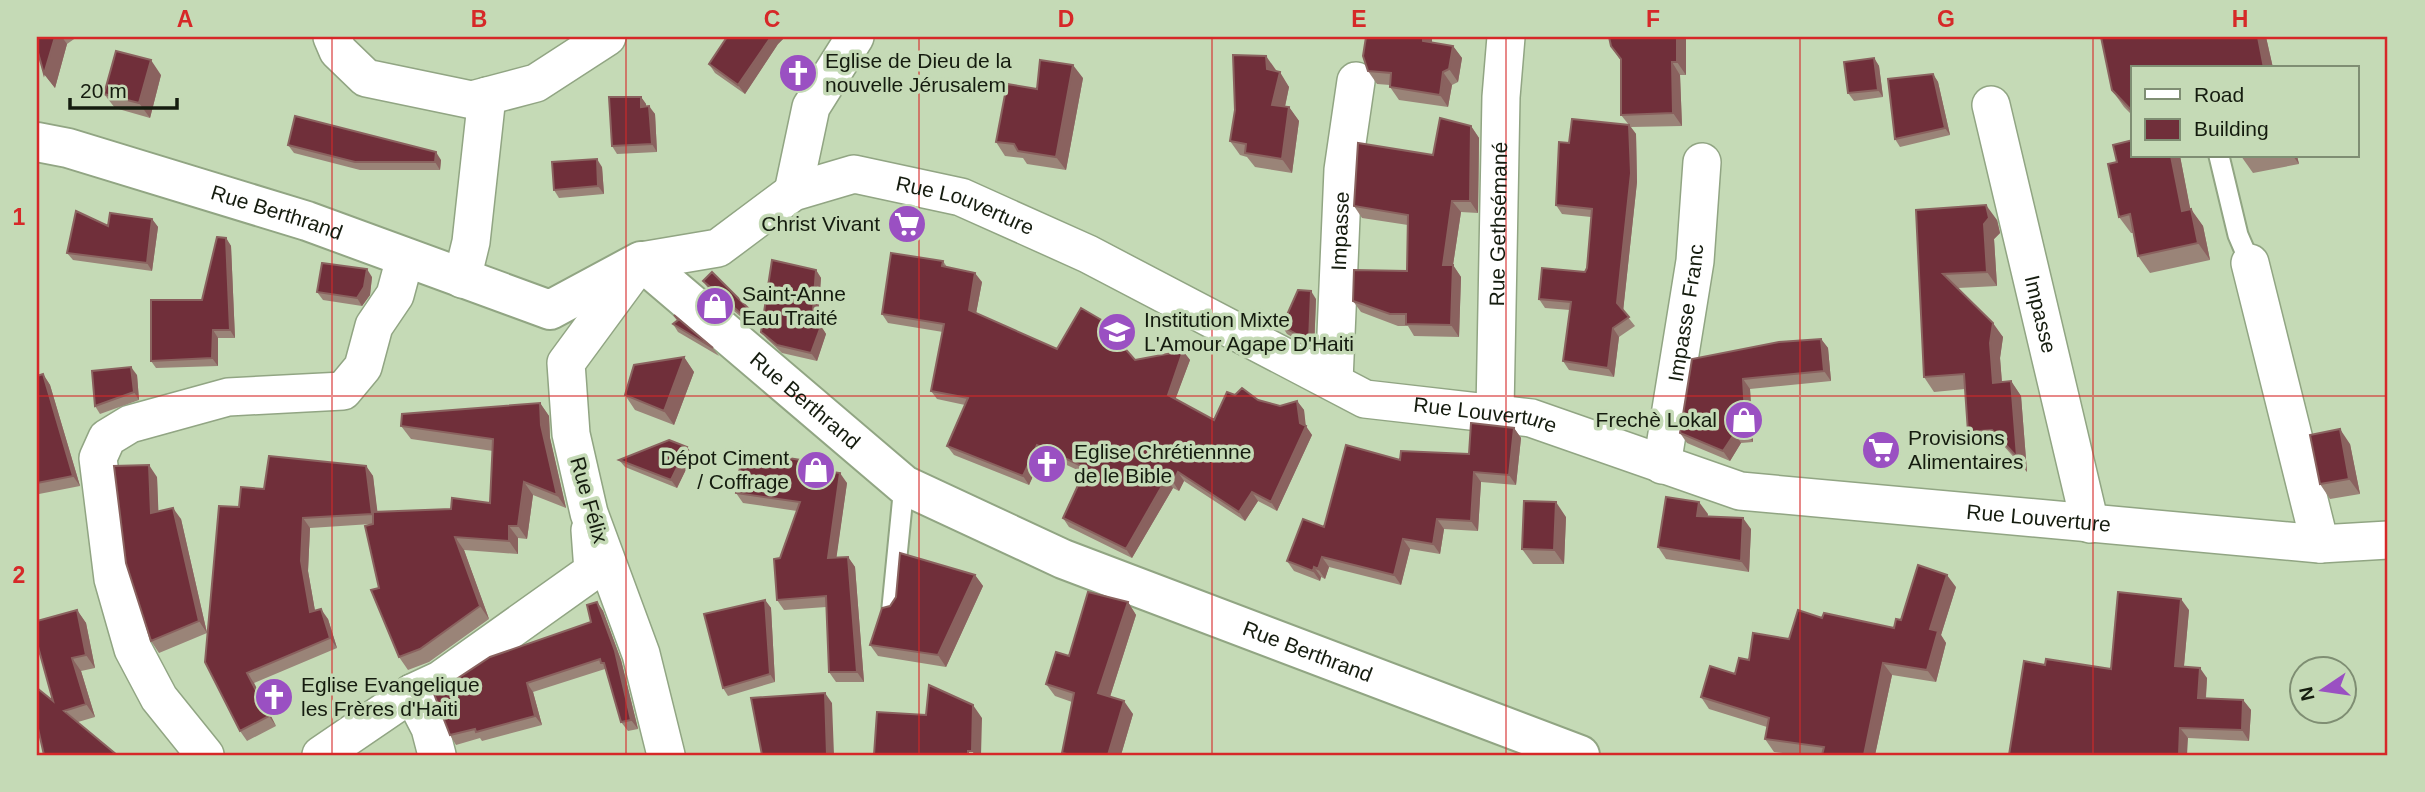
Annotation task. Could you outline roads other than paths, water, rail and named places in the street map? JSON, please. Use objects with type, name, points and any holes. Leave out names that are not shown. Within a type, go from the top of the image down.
[{"type":"street","points":[[332,37],[338,51],[366,78],[472,100],[536,83],[607,37]]},
{"type":"street","points":[[793,191],[811,107],[855,37]]},
{"type":"street","name":"Rue Gethsémané","points":[[1495,411],[1501,97],[1506,37]]},
{"type":"street","name":"Impasse","points":[[1334,382],[1343,170],[1356,81]]},
{"type":"street","points":[[462,279],[471,242],[487,96]]},
{"type":"street","name":"Impasse","points":[[1991,105],[2090,524]]},
{"type":"street","name":"Rue Berthrand","points":[[37,142],[68,148],[307,221],[550,310],[641,261],[904,485],[1063,559],[1580,755]]},
{"type":"street","name":"Impasse Franc","points":[[1662,465],[1695,261],[1702,162]]},
{"type":"street","name":"Rue Louverture","points":[[641,261],[718,248],[793,191],[854,174],[961,197],[1088,254],[1365,398],[1495,411],[1531,418],[1740,491],[2320,544],[2388,540]]},
{"type":"street","points":[[205,755],[159,698],[133,649],[113,579],[98,458],[107,439],[130,424],[228,397],[343,391],[363,367],[374,326],[395,295],[405,258]]},
{"type":"street","name":"Rue Félix","points":[[641,261],[566,363],[571,434],[589,513],[641,654],[666,755]]},
{"type":"street","points":[[2250,263],[2320,544]]},
{"type":"street","points":[[321,755],[412,693],[440,680],[593,571],[589,513]]},
{"type":"street","points":[[412,693],[430,728],[437,755]]},
{"type":"lane","points":[[2219,158],[2238,235],[2250,263]]},
{"type":"lane","points":[[892,607],[904,485]]},
{"type":"place","name":"Eglise de Dieu de la nouvelle Jérusalem","points":[[798,73]]},
{"type":"place","name":"Christ Vivant","points":[[907,224]]},
{"type":"place","name":"Saint-Anne Eau Traité","points":[[715,306]]},
{"type":"place","name":"Institution Mixte L'Amour Agape D'Haiti","points":[[1117,332]]},
{"type":"place","name":"Frechè Lokal","points":[[1744,420]]},
{"type":"place","name":"Provisions Alimentaires","points":[[1881,450]]},
{"type":"place","name":"Eglise Chrétiennne de le Bible","points":[[1047,464]]},
{"type":"place","name":"Dépot Ciment / Coffrage","points":[[816,470]]},
{"type":"place","name":"Eglise Evangelique les Frères d'Haiti","points":[[274,697]]}]
